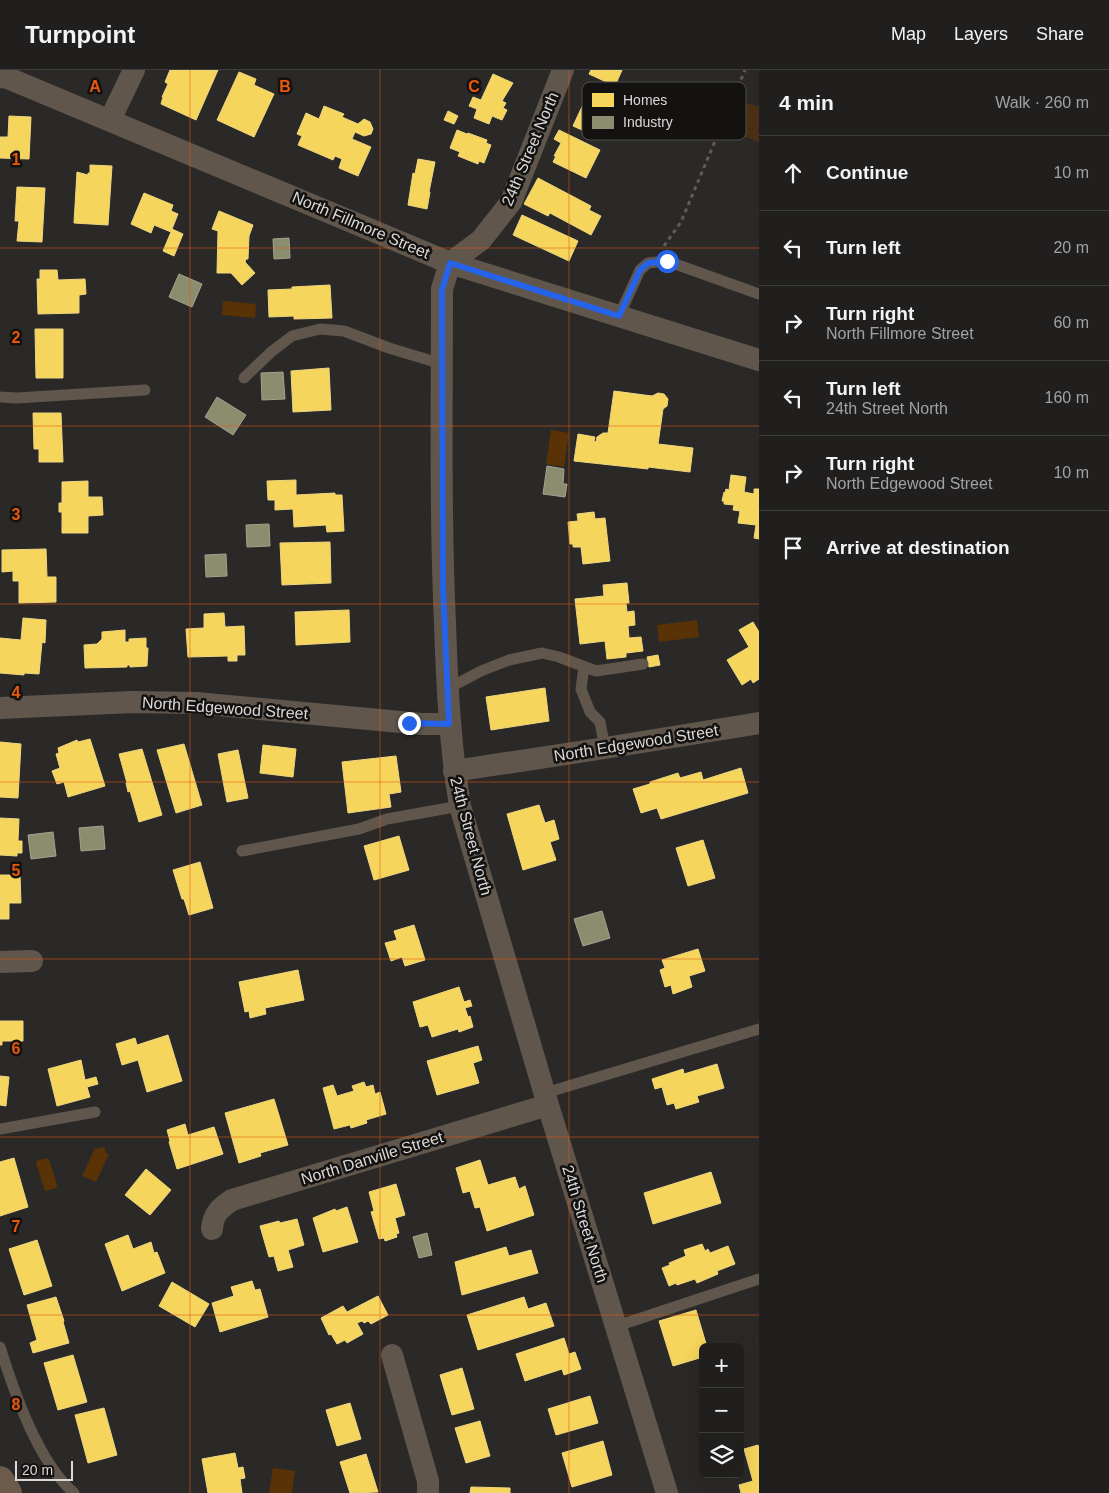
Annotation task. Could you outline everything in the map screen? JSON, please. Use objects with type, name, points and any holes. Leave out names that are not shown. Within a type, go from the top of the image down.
[{"type":"main road","points":[[0,1480],[8,1493]]},
{"type":"street","points":[[110,120],[134,70]]},
{"type":"street","name":"24th Street North","points":[[563,70],[511,202],[481,240],[450,263],[442,290],[443,587],[449,724],[460,806],[546,1099],[667,1493]]},
{"type":"street","name":"North Fillmore Street","points":[[0,77],[8,78],[110,120],[450,263],[759,360]]},
{"type":"street","name":"North Edgewood Street","points":[[0,708],[124,702],[196,703],[416,724],[449,724]]},
{"type":"street","name":"North Edgewood Street","points":[[454,771],[759,723]]},
{"type":"street","points":[[0,962],[32,961]]},
{"type":"street","name":"North Danville Street","points":[[212,1229],[212,1220],[217,1211],[232,1200],[546,1099]]},
{"type":"street","points":[[392,1355],[428,1481],[428,1493]]},
{"type":"lane","points":[[619,316],[640,270],[648,263],[667,261],[759,294]]},
{"type":"lane","points":[[244,378],[271,352],[292,336],[320,328],[344,332],[442,364]]},
{"type":"lane","points":[[0,397],[17,398],[145,390]]},
{"type":"lane","points":[[447,688],[509,660],[542,653],[596,671],[643,664]]},
{"type":"lane","points":[[584,666],[581,689],[590,712],[600,722],[606,748]]},
{"type":"lane","points":[[242,851],[359,830],[387,819],[460,806]]},
{"type":"lane","points":[[546,1099],[759,1029]]},
{"type":"lane","points":[[0,1129],[95,1112]]},
{"type":"lane","points":[[617,1326],[759,1279]]},
{"type":"lane","points":[[0,1347],[10,1380],[42,1453],[63,1484],[74,1493]]},
{"type":"path","points":[[740,82],[745,70]]},
{"type":"path","points":[[659,262],[664,247],[681,222],[716,140]]},
{"type":"shaded area","points":[[746,103],[759,107],[759,142],[746,137]]},
{"type":"shaded area","points":[[223,301],[256,304],[255,318],[222,315]]},
{"type":"shaded area","points":[[551,430],[569,433],[564,467],[546,464]]},
{"type":"shaded area","points":[[697,620],[699,637],[659,642],[657,625]]},
{"type":"shaded area","points":[[101,1147],[109,1154],[96,1182],[82,1176],[95,1148]]},
{"type":"shaded area","points":[[46,1158],[49,1159],[57,1185],[56,1188],[45,1191],[36,1163]]},
{"type":"shaded area","points":[[273,1468],[295,1471],[292,1493],[269,1493]]},
{"type":"building: Homes","points":[[170,70],[218,70],[196,120],[161,104],[168,84],[165,82]]},
{"type":"building: Homes","points":[[591,70],[622,70],[617,82],[606,82],[589,74]]},
{"type":"building: Homes","points":[[239,72],[256,79],[254,85],[274,94],[254,137],[217,120]]},
{"type":"building: Homes","points":[[493,74],[513,83],[502,101],[506,103],[503,108],[507,110],[502,120],[492,116],[489,124],[474,118],[477,109],[469,106],[473,97],[481,100]]},
{"type":"building: Homes","points":[[324,106],[344,114],[342,117],[358,124],[364,119],[370,122],[373,129],[371,134],[364,136],[355,132],[352,139],[371,147],[358,176],[339,168],[342,159],[335,156],[333,160],[298,145],[302,136],[297,134],[306,113],[319,119]]},
{"type":"building: Homes","points":[[582,107],[582,130],[573,126]]},
{"type":"building: Homes","points":[[448,111],[458,116],[454,124],[444,120]]},
{"type":"building: Homes","points":[[9,116],[31,117],[29,159],[0,158],[0,137],[8,137]]},
{"type":"building: Homes","points":[[457,130],[487,140],[486,143],[491,145],[484,163],[479,161],[478,164],[458,156],[460,152],[450,148]]},
{"type":"building: Homes","points":[[559,130],[600,150],[586,178],[553,162],[561,143],[554,139]]},
{"type":"building: Homes","points":[[418,159],[435,162],[427,209],[408,205],[413,173],[415,174]]},
{"type":"building: Homes","points":[[90,165],[112,166],[108,225],[74,223],[77,172],[88,175],[90,173]]},
{"type":"building: Homes","points":[[538,178],[591,206],[589,210],[601,216],[591,235],[550,213],[548,216],[524,204]]},
{"type":"building: Homes","points":[[17,187],[45,188],[42,242],[17,241],[19,221],[15,221]]},
{"type":"building: Homes","points":[[144,193],[173,205],[171,211],[178,214],[172,229],[183,234],[174,256],[163,251],[171,232],[154,225],[151,233],[131,224]]},
{"type":"building: Homes","points":[[219,211],[253,225],[249,236],[248,259],[245,262],[255,273],[242,285],[231,273],[217,273],[218,231],[212,229]]},
{"type":"building: Homes","points":[[522,215],[578,241],[569,261],[513,235]]},
{"type":"building: Homes","points":[[40,270],[57,270],[58,280],[85,279],[86,294],[79,295],[79,313],[38,314],[37,279],[40,279]]},
{"type":"building: Homes","points":[[330,285],[332,318],[294,319],[294,316],[269,317],[268,290]]},
{"type":"building: Homes","points":[[35,329],[63,329],[63,378],[36,378]]},
{"type":"building: Homes","points":[[329,368],[331,410],[293,412],[291,371]]},
{"type":"building: Homes","points":[[614,391],[652,396],[658,393],[664,394],[668,399],[667,406],[663,409],[658,444],[693,448],[690,472],[574,461],[578,434],[595,437],[594,441],[596,442],[597,437],[603,433],[608,433]]},
{"type":"building: Homes","points":[[33,413],[61,413],[63,462],[39,462],[39,449],[34,449]]},
{"type":"building: Homes","points":[[731,475],[746,477],[744,492],[754,494],[754,489],[759,489],[759,539],[754,538],[756,525],[738,523],[740,511],[733,510],[734,505],[724,504],[724,501],[722,501],[724,492],[726,489],[729,490]]},
{"type":"building: Homes","points":[[296,480],[296,495],[335,493],[335,495],[342,495],[344,531],[327,532],[326,525],[294,527],[293,509],[275,510],[275,500],[268,500],[267,481]]},
{"type":"building: Homes","points":[[88,481],[88,497],[102,497],[103,515],[88,516],[88,533],[62,533],[62,512],[59,512],[59,503],[62,503],[62,482]]},
{"type":"building: Homes","points":[[594,512],[595,519],[605,518],[610,561],[583,564],[581,547],[573,547],[573,544],[570,544],[568,522],[578,521],[577,514]]},
{"type":"building: Homes","points":[[330,542],[331,583],[282,585],[280,543]]},
{"type":"building: Homes","points":[[46,549],[47,577],[56,577],[56,602],[19,603],[19,581],[13,581],[13,571],[2,572],[2,550]]},
{"type":"building: Homes","points":[[627,583],[629,603],[626,603],[627,612],[634,611],[635,625],[628,626],[629,638],[641,637],[643,651],[626,653],[626,657],[607,659],[605,641],[580,644],[575,599],[604,596],[603,585]]},
{"type":"building: Homes","points":[[349,610],[350,642],[296,645],[295,612]]},
{"type":"building: Homes","points":[[224,613],[225,627],[244,626],[245,655],[237,655],[237,661],[228,661],[228,656],[188,657],[186,629],[204,628],[204,614]]},
{"type":"building: Homes","points":[[23,618],[46,620],[45,643],[42,642],[39,674],[0,673],[0,638],[21,640]]},
{"type":"building: Homes","points":[[753,622],[759,632],[759,679],[753,683],[751,679],[742,685],[727,660],[749,647],[739,630]]},
{"type":"building: Homes","points":[[125,630],[125,642],[129,642],[129,639],[146,638],[146,648],[148,648],[147,666],[130,667],[130,665],[127,665],[127,667],[85,668],[84,645],[97,644],[102,639],[102,632]]},
{"type":"building: Homes","points":[[658,655],[660,665],[649,667],[647,657]]},
{"type":"building: Homes","points":[[545,688],[549,721],[491,730],[486,697]]},
{"type":"building: Homes","points":[[90,739],[105,786],[68,797],[64,782],[57,784],[52,771],[60,768],[56,754],[59,753],[58,748],[77,740],[78,742]]},
{"type":"building: Homes","points":[[0,742],[21,744],[18,798],[0,797]]},
{"type":"building: Homes","points":[[184,744],[202,805],[176,813],[157,750]]},
{"type":"building: Homes","points":[[263,745],[296,749],[293,777],[260,773]]},
{"type":"building: Homes","points":[[142,749],[162,815],[139,822],[130,791],[128,792],[119,754]]},
{"type":"building: Homes","points":[[238,750],[248,798],[227,802],[218,754]]},
{"type":"building: Homes","points":[[396,756],[401,792],[389,794],[391,807],[348,813],[342,762]]},
{"type":"building: Homes","points":[[741,768],[748,793],[661,819],[657,808],[641,813],[633,789],[678,773],[680,778],[701,772],[703,780]]},
{"type":"building: Homes","points":[[539,805],[545,823],[554,820],[559,839],[550,842],[556,860],[523,870],[507,814]]},
{"type":"building: Homes","points":[[0,818],[19,819],[18,841],[22,841],[22,853],[17,853],[17,856],[0,855]]},
{"type":"building: Homes","points":[[399,836],[409,870],[374,880],[364,846]]},
{"type":"building: Homes","points":[[703,840],[715,878],[688,886],[676,848]]},
{"type":"building: Homes","points":[[200,862],[213,908],[189,915],[173,870]]},
{"type":"building: Homes","points":[[0,875],[20,875],[21,903],[9,903],[9,919],[0,919]]},
{"type":"building: Homes","points":[[414,925],[425,960],[405,966],[402,957],[391,961],[385,943],[397,940],[394,931]]},
{"type":"building: Homes","points":[[698,949],[705,971],[689,976],[692,987],[673,994],[671,985],[665,987],[660,970],[665,968],[662,960]]},
{"type":"building: Homes","points":[[298,970],[304,1000],[265,1008],[266,1014],[250,1018],[249,1011],[245,1012],[239,982]]},
{"type":"building: Homes","points":[[459,987],[464,1002],[470,1000],[472,1006],[465,1008],[468,1017],[470,1016],[473,1027],[459,1032],[458,1029],[432,1037],[428,1025],[420,1027],[413,1002]]},
{"type":"building: Homes","points":[[0,1021],[23,1021],[23,1041],[2,1041],[2,1045],[0,1045]]},
{"type":"building: Homes","points":[[168,1035],[182,1081],[147,1092],[138,1060],[122,1065],[116,1044],[135,1038],[137,1045]]},
{"type":"building: Homes","points":[[478,1046],[482,1060],[473,1063],[479,1083],[437,1095],[427,1061]]},
{"type":"building: Homes","points":[[81,1060],[85,1080],[96,1077],[98,1084],[87,1087],[90,1097],[57,1106],[48,1069]]},
{"type":"building: Homes","points":[[717,1064],[724,1088],[697,1096],[699,1102],[676,1109],[674,1103],[667,1105],[662,1087],[655,1089],[652,1079],[683,1069],[684,1074]]},
{"type":"building: Homes","points":[[0,1076],[9,1077],[6,1106],[0,1105]]},
{"type":"building: Homes","points":[[364,1082],[366,1087],[373,1085],[375,1094],[380,1092],[386,1114],[366,1120],[367,1123],[351,1128],[350,1125],[334,1129],[323,1088],[333,1085],[337,1096],[354,1091],[352,1086]]},
{"type":"building: Homes","points":[[274,1099],[288,1145],[260,1153],[261,1156],[239,1163],[225,1113]]},
{"type":"building: Homes","points":[[185,1124],[188,1135],[214,1127],[223,1154],[177,1169],[167,1130]]},
{"type":"building: Homes","points":[[14,1158],[28,1207],[0,1216],[0,1162]]},
{"type":"building: Homes","points":[[480,1160],[488,1185],[515,1177],[519,1189],[525,1186],[534,1215],[487,1231],[480,1207],[475,1208],[470,1191],[463,1193],[456,1168]]},
{"type":"building: Homes","points":[[146,1169],[171,1190],[150,1215],[125,1195]]},
{"type":"building: Homes","points":[[711,1172],[721,1203],[653,1224],[644,1193]]},
{"type":"building: Homes","points":[[396,1184],[405,1215],[395,1218],[399,1233],[396,1234],[397,1237],[385,1241],[384,1238],[379,1239],[371,1212],[374,1211],[369,1192]]},
{"type":"building: Homes","points":[[347,1207],[358,1242],[323,1252],[313,1218],[335,1209],[336,1211]]},
{"type":"building: Homes","points":[[297,1219],[304,1245],[288,1250],[293,1267],[278,1271],[274,1256],[269,1257],[260,1226]]},
{"type":"building: Homes","points":[[128,1235],[133,1249],[151,1242],[154,1253],[157,1252],[165,1273],[122,1291],[105,1244]]},
{"type":"building: Homes","points":[[37,1240],[52,1286],[24,1295],[9,1249]]},
{"type":"building: Homes","points":[[702,1244],[705,1251],[708,1249],[710,1253],[728,1246],[735,1264],[717,1271],[718,1274],[697,1283],[695,1279],[669,1286],[662,1268],[686,1256],[684,1250]]},
{"type":"building: Homes","points":[[506,1247],[509,1256],[531,1250],[538,1273],[462,1295],[455,1262]]},
{"type":"building: Homes","points":[[252,1281],[255,1290],[260,1289],[268,1317],[220,1332],[212,1303],[234,1296],[231,1287]]},
{"type":"building: Homes","points":[[172,1282],[209,1304],[195,1327],[159,1306]]},
{"type":"building: Homes","points":[[378,1296],[388,1315],[371,1324],[368,1321],[357,1323],[363,1334],[347,1343],[345,1340],[337,1344],[331,1334],[329,1335],[321,1318],[343,1306],[347,1312]]},
{"type":"building: Homes","points":[[56,1297],[69,1343],[33,1353],[30,1343],[37,1340],[27,1305]]},
{"type":"building: Homes","points":[[524,1297],[528,1309],[546,1303],[554,1326],[478,1350],[467,1315]]},
{"type":"building: Homes","points":[[696,1310],[706,1343],[699,1343],[699,1358],[673,1366],[659,1321]]},
{"type":"building: Homes","points":[[564,1338],[569,1354],[575,1352],[581,1369],[564,1375],[562,1369],[525,1381],[516,1354]]},
{"type":"building: Homes","points":[[73,1355],[87,1402],[58,1410],[44,1363]]},
{"type":"building: Homes","points":[[462,1368],[474,1409],[452,1415],[440,1375]]},
{"type":"building: Homes","points":[[590,1396],[598,1423],[556,1435],[548,1409]]},
{"type":"building: Homes","points":[[350,1403],[361,1439],[337,1446],[326,1410]]},
{"type":"building: Homes","points":[[104,1408],[117,1455],[88,1463],[75,1415]]},
{"type":"building: Homes","points":[[480,1421],[490,1456],[466,1463],[455,1428]]},
{"type":"building: Homes","points":[[603,1441],[612,1475],[572,1487],[562,1453]]},
{"type":"building: Homes","points":[[758,1445],[759,1493],[741,1493],[739,1485],[753,1481],[744,1449]]},
{"type":"building: Homes","points":[[235,1453],[238,1468],[243,1467],[245,1478],[240,1479],[242,1493],[208,1493],[202,1459]]},
{"type":"building: Homes","points":[[366,1454],[378,1492],[350,1493],[340,1462]]},
{"type":"building: Homes","points":[[471,1487],[510,1488],[510,1493],[470,1493]]},
{"type":"building: Industry","points":[[289,238],[290,258],[274,259],[273,239]]},
{"type":"building: Industry","points":[[179,274],[202,284],[192,307],[169,297]]},
{"type":"building: Industry","points":[[283,372],[285,399],[262,400],[261,373]]},
{"type":"building: Industry","points":[[217,397],[246,415],[233,435],[205,417]]},
{"type":"building: Industry","points":[[547,466],[564,469],[563,484],[567,484],[565,497],[543,494]]},
{"type":"building: Industry","points":[[269,524],[270,546],[247,547],[246,525]]},
{"type":"building: Industry","points":[[226,554],[227,576],[206,577],[205,555]]},
{"type":"building: Industry","points":[[103,826],[105,849],[81,851],[79,828]]},
{"type":"building: Industry","points":[[53,832],[56,856],[31,859],[28,835]]},
{"type":"building: Industry","points":[[602,911],[610,938],[583,946],[574,919]]},
{"type":"building: Industry","points":[[427,1233],[432,1255],[419,1258],[413,1237]]},
{"type":"route","points":[[409,723],[449,724],[443,587],[442,290],[450,263],[619,316],[640,270],[648,263],[667,261]]}]
